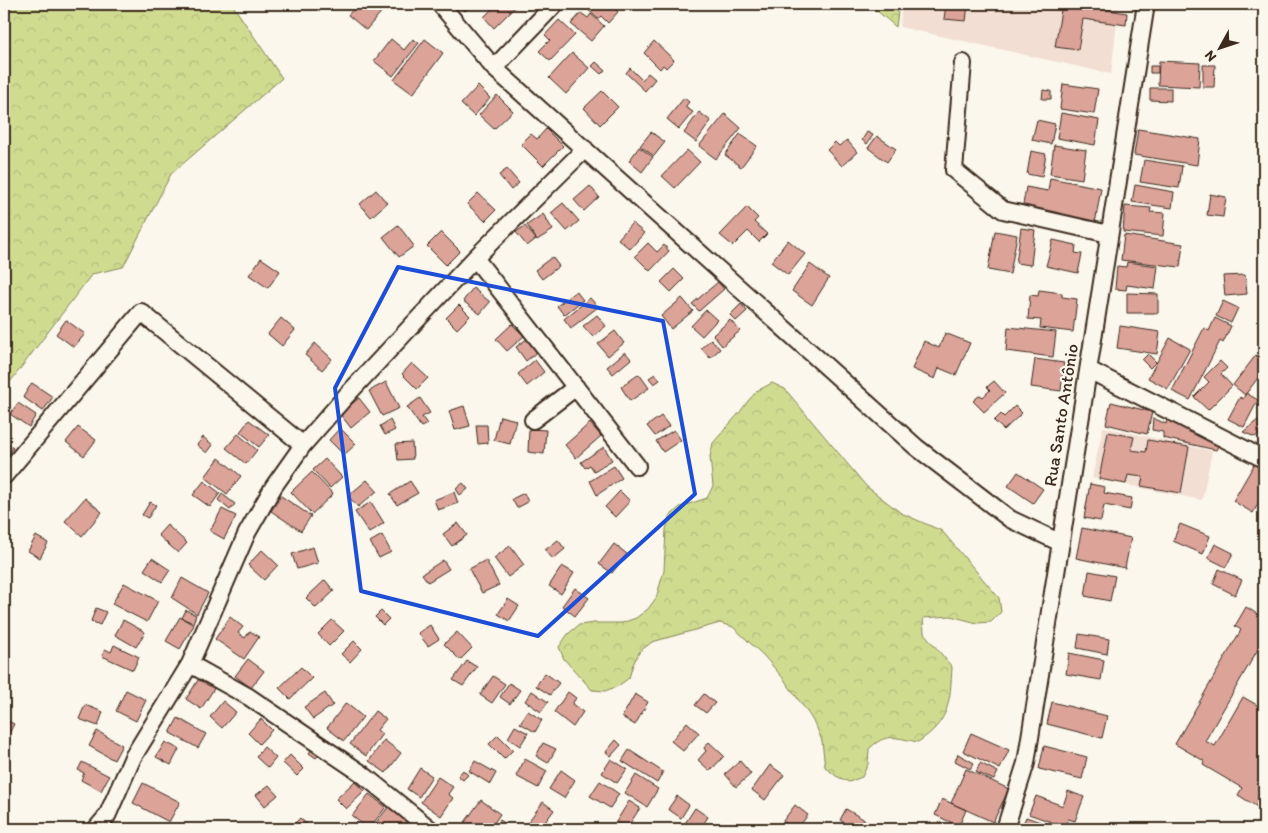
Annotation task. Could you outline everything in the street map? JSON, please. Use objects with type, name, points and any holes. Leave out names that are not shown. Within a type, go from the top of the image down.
[{"type":"street","points":[[440,4],[494,68],[916,447],[1010,519],[1061,543]]},
{"type":"street","points":[[494,68],[555,4]]},
{"type":"street","name":"Rua Santo Antônio","points":[[1005,829],[1026,763],[1146,4]]},
{"type":"street","points":[[963,63],[954,170],[1003,210],[1110,234]]},
{"type":"street","points":[[96,829],[106,816],[133,757],[190,664],[247,533],[274,486],[303,445],[346,396],[475,258],[585,149]]},
{"type":"street","points":[[475,258],[637,466]]},
{"type":"street","points":[[4,476],[141,312],[303,445]]},
{"type":"street","points":[[1089,370],[1264,459]]},
{"type":"street","points":[[533,420],[576,387]]},
{"type":"street","points":[[190,664],[249,697],[353,767],[430,829]]},
{"type":"highlighted area","points":[[398,267],[663,321],[695,494],[538,636],[361,591],[335,388]]},
{"type":"shaded area","points":[[902,4],[1119,4],[1111,74],[900,27]]},
{"type":"shaded area","points":[[1103,427],[1212,451],[1202,500],[1092,478]]},
{"type":"green space","points":[[4,4],[232,4],[282,78],[171,174],[123,267],[92,274],[4,390]]},
{"type":"green space","points":[[869,4],[899,4],[896,27]]},
{"type":"green space","points":[[772,383],[785,389],[866,486],[901,513],[942,531],[999,598],[1001,612],[991,622],[977,623],[951,616],[923,618],[924,633],[952,667],[949,701],[946,710],[937,726],[918,742],[886,738],[875,744],[869,749],[868,764],[862,777],[849,782],[836,776],[825,767],[822,741],[810,716],[783,678],[764,656],[733,627],[720,623],[652,642],[640,651],[633,664],[629,678],[618,686],[605,691],[592,690],[564,659],[559,647],[568,634],[579,625],[622,623],[636,618],[648,609],[656,598],[664,571],[666,529],[670,516],[680,507],[707,498],[713,486],[710,457],[713,443],[757,391]]},
{"type":"building","points":[[358,4],[388,4],[366,30],[348,15]]},
{"type":"building","points":[[459,4],[473,4],[465,11]]},
{"type":"building","points":[[497,4],[518,4],[494,28],[484,17]]},
{"type":"building","points":[[582,4],[610,4],[618,12],[608,23],[601,16],[598,19]]},
{"type":"building","points":[[946,4],[968,4],[966,21],[944,19]]},
{"type":"building","points":[[1062,4],[1084,4],[1083,6],[1127,13],[1126,25],[1083,19],[1078,50],[1055,47]]},
{"type":"building","points":[[581,13],[588,18],[591,14],[604,26],[591,41],[571,24]]},
{"type":"building","points":[[559,20],[575,35],[550,61],[539,51],[550,40],[545,35]]},
{"type":"building","points":[[391,39],[404,50],[413,39],[419,43],[393,76],[374,61]]},
{"type":"building","points":[[425,39],[443,53],[413,94],[394,80]]},
{"type":"building","points":[[654,41],[674,60],[666,68],[663,65],[660,69],[644,53]]},
{"type":"building","points":[[572,53],[589,68],[566,94],[549,78]]},
{"type":"building","points":[[1159,61],[1200,63],[1199,87],[1158,85]]},
{"type":"building","points":[[596,62],[605,70],[601,74],[592,66]]},
{"type":"building","points":[[1203,65],[1215,65],[1214,87],[1203,87]]},
{"type":"building","points":[[1150,66],[1158,66],[1158,73],[1150,73]]},
{"type":"building","points":[[630,68],[642,80],[648,73],[655,79],[645,91],[626,73]]},
{"type":"building","points":[[1063,84],[1098,89],[1094,114],[1060,109]]},
{"type":"building","points":[[478,86],[490,98],[474,116],[461,104]]},
{"type":"building","points":[[1150,88],[1171,88],[1171,101],[1150,100]]},
{"type":"building","points":[[1043,90],[1051,91],[1051,99],[1042,99]]},
{"type":"building","points":[[602,91],[618,107],[600,125],[584,108]]},
{"type":"building","points":[[497,95],[513,111],[494,129],[479,115]]},
{"type":"building","points":[[684,98],[689,102],[685,107],[693,112],[679,129],[667,119]]},
{"type":"building","points":[[699,112],[711,121],[696,142],[684,133]]},
{"type":"building","points":[[1061,113],[1099,120],[1095,145],[1057,138]]},
{"type":"building","points":[[725,114],[741,128],[716,159],[699,146]]},
{"type":"building","points":[[1037,120],[1055,124],[1051,144],[1032,140]]},
{"type":"building","points":[[546,129],[563,146],[543,166],[521,144],[531,134],[537,139]]},
{"type":"building","points":[[1138,129],[1200,139],[1197,165],[1134,155]]},
{"type":"building","points":[[651,132],[665,142],[654,156],[640,146]]},
{"type":"building","points":[[867,132],[873,135],[867,144],[862,140]]},
{"type":"building","points":[[740,134],[757,146],[741,167],[725,155]]},
{"type":"building","points":[[877,136],[896,149],[887,162],[868,148]]},
{"type":"building","points":[[847,140],[857,152],[842,166],[827,150],[835,142],[839,146]]},
{"type":"building","points":[[1054,145],[1086,150],[1082,179],[1050,174]]},
{"type":"building","points":[[639,147],[653,157],[642,172],[629,161]]},
{"type":"building","points":[[687,150],[700,162],[675,188],[662,176]]},
{"type":"building","points":[[1031,151],[1046,154],[1042,177],[1027,174]]},
{"type":"building","points":[[1144,160],[1182,166],[1179,188],[1140,182]]},
{"type":"building","points":[[507,169],[519,183],[511,190],[499,175]]},
{"type":"building","points":[[1050,178],[1101,188],[1095,224],[1022,210],[1026,187],[1048,191]]},
{"type":"building","points":[[1135,185],[1174,192],[1172,208],[1132,202]]},
{"type":"building","points":[[590,186],[599,197],[584,211],[574,200]]},
{"type":"building","points":[[376,190],[387,203],[371,217],[360,204]]},
{"type":"building","points":[[478,193],[496,210],[485,221],[467,204]]},
{"type":"building","points":[[1210,194],[1226,197],[1223,217],[1207,215]]},
{"type":"building","points":[[563,203],[579,221],[567,231],[551,213]]},
{"type":"building","points":[[1125,206],[1151,208],[1150,212],[1165,213],[1163,236],[1123,232]]},
{"type":"building","points":[[747,207],[758,218],[754,222],[767,234],[759,242],[748,231],[733,246],[720,235]]},
{"type":"building","points":[[543,214],[553,230],[537,240],[527,225]]},
{"type":"building","points":[[632,223],[644,233],[630,249],[618,239]]},
{"type":"building","points":[[398,225],[414,246],[399,257],[383,237]]},
{"type":"building","points":[[525,226],[536,239],[527,246],[516,232]]},
{"type":"building","points":[[1021,228],[1035,230],[1031,265],[1016,263]]},
{"type":"building","points":[[995,231],[1017,235],[1010,274],[988,270]]},
{"type":"building","points":[[441,232],[460,251],[446,265],[427,246]]},
{"type":"building","points":[[1124,235],[1183,244],[1180,267],[1121,260]]},
{"type":"building","points":[[788,240],[805,254],[788,275],[771,262]]},
{"type":"building","points":[[1053,240],[1076,245],[1075,253],[1082,254],[1078,273],[1046,266]]},
{"type":"building","points":[[648,243],[657,252],[664,245],[669,251],[650,271],[635,256]]},
{"type":"building","points":[[552,257],[559,266],[542,279],[535,270]]},
{"type":"building","points":[[261,258],[280,271],[268,288],[249,275]]},
{"type":"building","points":[[1127,262],[1158,266],[1155,289],[1127,285],[1126,290],[1115,289],[1117,266],[1126,267]]},
{"type":"building","points":[[810,264],[829,278],[812,305],[792,291]]},
{"type":"building","points":[[674,269],[684,279],[671,292],[661,282]]},
{"type":"building","points":[[1245,275],[1247,294],[1225,296],[1223,276]]},
{"type":"building","points":[[718,282],[724,289],[699,311],[692,304]]},
{"type":"building","points":[[473,288],[490,302],[480,314],[463,301]]},
{"type":"building","points":[[1039,290],[1062,293],[1062,297],[1077,299],[1073,332],[1040,328],[1041,320],[1028,319],[1030,295],[1038,296]]},
{"type":"building","points":[[576,291],[583,300],[564,315],[557,306]]},
{"type":"building","points":[[1127,293],[1158,294],[1158,313],[1127,313]]},
{"type":"building","points":[[590,298],[598,307],[571,328],[564,319]]},
{"type":"building","points":[[682,298],[693,311],[671,329],[661,316]]},
{"type":"building","points":[[1223,301],[1238,308],[1231,323],[1216,316]]},
{"type":"building","points":[[741,304],[747,311],[736,321],[730,315]]},
{"type":"building","points":[[459,305],[470,316],[457,329],[446,318]]},
{"type":"building","points":[[706,310],[717,320],[702,336],[691,326]]},
{"type":"building","points":[[597,315],[606,326],[593,337],[583,326]]},
{"type":"building","points":[[281,318],[295,330],[282,346],[268,334]]},
{"type":"building","points":[[1215,318],[1231,326],[1223,343],[1220,341],[1190,400],[1172,391],[1204,328],[1209,331]]},
{"type":"building","points":[[66,320],[85,334],[74,347],[56,334]]},
{"type":"building","points":[[730,320],[740,331],[722,346],[713,335]]},
{"type":"building","points":[[512,324],[524,336],[507,351],[496,339]]},
{"type":"building","points":[[1120,326],[1160,332],[1157,354],[1117,348]]},
{"type":"building","points":[[1008,327],[1056,332],[1053,357],[1006,351]]},
{"type":"building","points":[[615,331],[624,343],[608,356],[598,344]]},
{"type":"building","points":[[945,333],[970,343],[956,375],[939,368],[935,379],[912,369],[924,341],[939,348]]},
{"type":"building","points":[[528,338],[538,351],[526,361],[516,347]]},
{"type":"building","points":[[1170,338],[1190,349],[1168,389],[1148,378]]},
{"type":"building","points":[[711,339],[720,349],[710,358],[701,348]]},
{"type":"building","points":[[315,343],[332,359],[322,370],[305,355]]},
{"type":"building","points":[[625,352],[631,359],[613,374],[607,367]]},
{"type":"building","points":[[1148,354],[1156,362],[1150,368],[1142,360]]},
{"type":"building","points":[[1256,355],[1264,362],[1264,370],[1245,395],[1233,385]]},
{"type":"building","points":[[1035,359],[1064,363],[1061,391],[1031,387]]},
{"type":"building","points":[[535,360],[544,372],[527,386],[518,374]]},
{"type":"building","points":[[1220,361],[1227,368],[1221,374],[1232,386],[1208,410],[1194,397],[1209,382],[1204,377]]},
{"type":"building","points":[[412,363],[428,378],[417,389],[402,374]]},
{"type":"building","points":[[639,374],[649,388],[630,401],[621,387]]},
{"type":"building","points":[[655,374],[660,380],[654,384],[649,378]]},
{"type":"building","points":[[994,381],[1005,393],[984,412],[973,401],[980,395],[983,397],[990,390],[987,387]]},
{"type":"building","points":[[386,382],[399,408],[382,416],[369,391]]},
{"type":"building","points":[[32,383],[53,397],[43,411],[23,397]]},
{"type":"building","points":[[1246,393],[1258,400],[1244,427],[1228,419],[1240,397],[1243,399]]},
{"type":"building","points":[[359,398],[370,412],[351,428],[340,414]]},
{"type":"building","points":[[420,398],[430,413],[422,417],[427,424],[421,427],[407,407]]},
{"type":"building","points":[[1111,402],[1152,412],[1147,434],[1106,424]]},
{"type":"building","points":[[18,403],[36,415],[29,427],[10,414]]},
{"type":"building","points":[[464,406],[470,426],[455,430],[449,411]]},
{"type":"building","points":[[1015,406],[1022,413],[1004,430],[994,421],[1001,414],[1004,417]]},
{"type":"building","points":[[1264,415],[1264,440],[1259,434],[1255,437],[1243,432]]},
{"type":"building","points":[[500,416],[516,420],[510,444],[494,440]]},
{"type":"building","points":[[661,416],[669,426],[655,436],[647,426]]},
{"type":"building","points":[[1168,416],[1220,443],[1216,450],[1163,438],[1163,432],[1152,430],[1153,418],[1166,424]]},
{"type":"building","points":[[249,420],[269,435],[259,447],[240,432]]},
{"type":"building","points":[[390,420],[395,430],[385,435],[380,426]]},
{"type":"building","points":[[590,423],[601,436],[576,458],[565,445]]},
{"type":"building","points":[[476,425],[487,425],[488,443],[478,444]]},
{"type":"building","points":[[78,427],[96,440],[84,456],[66,442]]},
{"type":"building","points":[[340,428],[356,444],[344,455],[329,440]]},
{"type":"building","points":[[529,429],[546,430],[544,454],[528,452]]},
{"type":"building","points":[[674,430],[681,440],[663,452],[656,441]]},
{"type":"building","points":[[1108,432],[1134,437],[1131,450],[1146,452],[1148,440],[1189,447],[1181,493],[1141,486],[1143,477],[1128,475],[1126,484],[1099,479]]},
{"type":"building","points":[[238,434],[257,450],[246,464],[226,448]]},
{"type":"building","points":[[203,437],[213,445],[207,453],[197,445]]},
{"type":"building","points":[[4,441],[13,448],[4,459]]},
{"type":"building","points":[[412,443],[413,459],[398,460],[396,444]]},
{"type":"building","points":[[604,447],[612,460],[594,471],[590,465],[585,468],[581,462]]},
{"type":"building","points":[[219,458],[241,476],[227,494],[205,477]]},
{"type":"building","points":[[325,459],[342,477],[330,488],[313,470]]},
{"type":"building","points":[[1255,463],[1264,468],[1264,493],[1253,513],[1233,501]]},
{"type":"building","points":[[614,466],[622,478],[597,495],[590,481]]},
{"type":"building","points":[[312,472],[333,494],[312,514],[291,492]]},
{"type":"building","points":[[1018,472],[1043,489],[1033,503],[1008,486]]},
{"type":"building","points":[[367,480],[377,491],[358,507],[348,496]]},
{"type":"building","points":[[204,481],[220,493],[210,507],[193,495]]},
{"type":"building","points":[[410,481],[418,493],[397,505],[390,494]]},
{"type":"building","points":[[463,483],[468,489],[460,495],[456,489]]},
{"type":"building","points":[[1090,484],[1105,487],[1104,493],[1132,498],[1130,510],[1104,505],[1101,521],[1084,518]]},
{"type":"building","points":[[620,491],[630,501],[615,517],[605,507]]},
{"type":"building","points":[[454,492],[458,503],[438,510],[434,500]]},
{"type":"building","points":[[524,493],[528,502],[517,508],[512,499]]},
{"type":"building","points":[[222,494],[235,504],[230,510],[218,500]]},
{"type":"building","points":[[281,496],[311,516],[301,531],[271,511]]},
{"type":"building","points":[[85,498],[102,512],[82,536],[65,521]]},
{"type":"building","points":[[150,502],[156,505],[148,518],[142,515]]},
{"type":"building","points":[[371,502],[384,523],[369,533],[355,512]]},
{"type":"building","points":[[222,509],[236,516],[224,539],[210,531]]},
{"type":"building","points":[[458,523],[467,535],[452,546],[443,534]]},
{"type":"building","points":[[1180,524],[1210,536],[1203,554],[1173,541]]},
{"type":"building","points":[[167,525],[187,543],[178,553],[158,535]]},
{"type":"building","points":[[1082,528],[1131,538],[1125,568],[1076,558]]},
{"type":"building","points":[[382,535],[391,552],[379,558],[370,542]]},
{"type":"building","points":[[36,536],[48,543],[40,558],[28,551]]},
{"type":"building","points":[[558,540],[565,549],[553,559],[545,550]]},
{"type":"building","points":[[614,544],[627,554],[612,573],[599,564]]},
{"type":"building","points":[[1215,544],[1233,553],[1226,567],[1208,558]]},
{"type":"building","points":[[510,546],[524,565],[508,577],[494,558]]},
{"type":"building","points":[[313,547],[318,563],[297,569],[292,554]]},
{"type":"building","points":[[262,550],[278,565],[264,580],[248,565]]},
{"type":"building","points":[[1264,550],[1264,564],[1258,561]]},
{"type":"building","points":[[152,558],[170,570],[162,582],[144,570]]},
{"type":"building","points":[[443,560],[449,569],[428,582],[422,574]]},
{"type":"building","points":[[486,560],[499,585],[482,593],[469,569]]},
{"type":"building","points":[[562,566],[574,573],[561,594],[549,586]]},
{"type":"building","points":[[1219,569],[1242,580],[1235,595],[1213,584]]},
{"type":"building","points":[[1089,571],[1115,576],[1110,601],[1085,596]]},
{"type":"building","points":[[182,578],[208,593],[197,614],[172,598]]},
{"type":"building","points":[[325,580],[334,591],[316,608],[306,598]]},
{"type":"building","points":[[124,583],[158,601],[147,622],[112,604]]},
{"type":"building","points":[[575,588],[589,598],[575,616],[562,606]]},
{"type":"building","points":[[508,599],[519,606],[509,621],[498,614]]},
{"type":"building","points":[[1246,607],[1264,618],[1264,646],[1261,644],[1205,741],[1215,746],[1243,697],[1264,709],[1264,799],[1259,808],[1238,795],[1242,788],[1203,765],[1204,761],[1175,744],[1241,630],[1235,626]]},
{"type":"building","points":[[96,608],[106,612],[100,625],[91,621]]},
{"type":"building","points":[[186,610],[196,615],[193,623],[182,618]]},
{"type":"building","points":[[381,611],[389,619],[383,625],[375,617]]},
{"type":"building","points":[[180,617],[194,625],[180,649],[166,641]]},
{"type":"building","points":[[230,617],[243,627],[238,633],[245,638],[250,631],[259,637],[244,659],[215,639]]},
{"type":"building","points":[[123,620],[145,632],[136,647],[115,635]]},
{"type":"building","points":[[332,620],[344,631],[329,646],[318,634]]},
{"type":"building","points":[[430,625],[439,639],[428,646],[418,633]]},
{"type":"building","points":[[457,632],[472,648],[460,660],[444,644]]},
{"type":"building","points":[[1079,634],[1109,639],[1107,654],[1077,648]]},
{"type":"building","points":[[354,641],[362,649],[350,662],[341,654]]},
{"type":"building","points":[[114,645],[139,657],[133,670],[102,656],[105,649],[111,652]]},
{"type":"building","points":[[1069,653],[1104,660],[1101,680],[1066,674]]},
{"type":"building","points":[[248,659],[264,671],[251,688],[235,676]]},
{"type":"building","points":[[467,661],[477,667],[463,686],[453,680]]},
{"type":"building","points":[[301,667],[312,678],[290,699],[279,688]]},
{"type":"building","points":[[545,673],[559,683],[550,695],[536,686]]},
{"type":"building","points":[[493,676],[505,684],[492,703],[480,695]]},
{"type":"building","points":[[200,677],[215,687],[201,709],[186,699]]},
{"type":"building","points":[[509,683],[520,690],[510,704],[500,697]]},
{"type":"building","points":[[126,690],[146,700],[136,721],[116,711]]},
{"type":"building","points":[[532,691],[548,702],[541,712],[525,701]]},
{"type":"building","points":[[568,692],[576,698],[572,704],[583,712],[573,727],[554,712]]},
{"type":"building","points":[[325,693],[333,705],[313,719],[304,707]]},
{"type":"building","points":[[635,694],[648,702],[635,725],[622,717]]},
{"type":"building","points":[[704,694],[715,703],[706,713],[695,705]]},
{"type":"building","points":[[223,701],[236,712],[222,728],[210,717]]},
{"type":"building","points":[[1052,702],[1107,716],[1102,738],[1047,724]]},
{"type":"building","points":[[346,703],[363,717],[344,741],[327,728]]},
{"type":"building","points":[[85,705],[103,712],[98,726],[79,719]]},
{"type":"building","points":[[375,711],[386,719],[377,730],[382,734],[366,756],[350,744]]},
{"type":"building","points":[[528,711],[542,720],[535,732],[520,723]]},
{"type":"building","points":[[178,718],[206,734],[198,748],[170,733]]},
{"type":"building","points":[[4,719],[14,724],[4,743]]},
{"type":"building","points":[[261,719],[272,730],[259,744],[248,733]]},
{"type":"building","points":[[687,722],[699,733],[683,751],[671,741]]},
{"type":"building","points":[[515,726],[528,733],[520,746],[508,738]]},
{"type":"building","points":[[97,731],[122,745],[114,760],[89,746]]},
{"type":"building","points":[[971,733],[1009,750],[1000,769],[963,751]]},
{"type":"building","points":[[498,735],[513,750],[504,759],[489,744]]},
{"type":"building","points":[[384,740],[401,753],[386,773],[369,761]]},
{"type":"building","points":[[616,740],[621,745],[611,756],[606,752]]},
{"type":"building","points":[[165,742],[179,749],[171,765],[156,757]]},
{"type":"building","points":[[709,742],[724,756],[710,771],[698,760],[706,751],[704,748]]},
{"type":"building","points":[[543,743],[556,749],[548,763],[536,756]]},
{"type":"building","points":[[315,745],[322,750],[316,758],[309,753]]},
{"type":"building","points":[[1044,746],[1087,757],[1082,779],[1039,769]]},
{"type":"building","points":[[264,747],[276,758],[268,768],[256,757]]},
{"type":"building","points":[[629,750],[663,772],[657,783],[622,761]]},
{"type":"building","points":[[958,754],[974,763],[970,769],[955,761]]},
{"type":"building","points":[[290,755],[304,769],[297,776],[283,763]]},
{"type":"building","points":[[525,759],[547,771],[538,788],[516,776]]},
{"type":"building","points":[[611,759],[627,769],[617,783],[602,773]]},
{"type":"building","points":[[475,761],[496,773],[490,784],[469,771]]},
{"type":"building","points":[[740,761],[751,774],[736,787],[725,774]]},
{"type":"building","points":[[82,762],[109,776],[101,791],[81,780],[84,773],[78,770]]},
{"type":"building","points":[[980,763],[998,772],[994,780],[976,772]]},
{"type":"building","points":[[770,765],[784,775],[765,800],[752,790]]},
{"type":"building","points":[[420,768],[432,776],[419,797],[407,789]]},
{"type":"building","points":[[966,769],[1009,789],[993,822],[951,803]]},
{"type":"building","points":[[463,770],[468,775],[463,780],[458,776]]},
{"type":"building","points":[[561,770],[575,780],[564,798],[549,789]]},
{"type":"building","points":[[636,775],[658,789],[647,807],[625,793]]},
{"type":"building","points":[[438,777],[453,787],[448,794],[453,798],[441,816],[421,802]]},
{"type":"building","points":[[355,781],[365,791],[346,809],[336,799]]},
{"type":"building","points":[[600,781],[619,794],[610,808],[590,796]]},
{"type":"building","points":[[143,783],[180,802],[169,822],[133,803]]},
{"type":"building","points":[[269,785],[278,795],[265,806],[256,795]]},
{"type":"building","points":[[1068,791],[1084,797],[1075,821],[1068,819],[1065,827],[1029,814],[1036,796],[1063,806]]},
{"type":"building","points":[[369,794],[386,807],[369,829],[352,816]]},
{"type":"building","points":[[677,796],[689,805],[681,818],[668,809]]},
{"type":"building","points":[[942,799],[966,810],[959,826],[935,815]]},
{"type":"building","points":[[481,800],[500,814],[490,829],[460,829]]},
{"type":"building","points":[[629,801],[640,808],[627,828],[616,822]]},
{"type":"building","points":[[543,802],[554,810],[540,829],[537,829],[528,822]]},
{"type":"building","points":[[390,805],[409,820],[402,829],[371,829]]},
{"type":"building","points":[[795,805],[808,815],[797,829],[783,821]]},
{"type":"building","points":[[695,808],[708,817],[700,829],[682,828]]},
{"type":"building","points":[[846,809],[880,829],[844,828],[846,824],[840,820]]},
{"type":"building","points":[[1026,817],[1060,829],[1021,829]]},
{"type":"building","points":[[300,818],[312,829],[289,829]]},
{"type":"building","points":[[500,820],[513,829],[494,829]]},
{"type":"building","points":[[584,823],[595,829],[580,829]]}]
